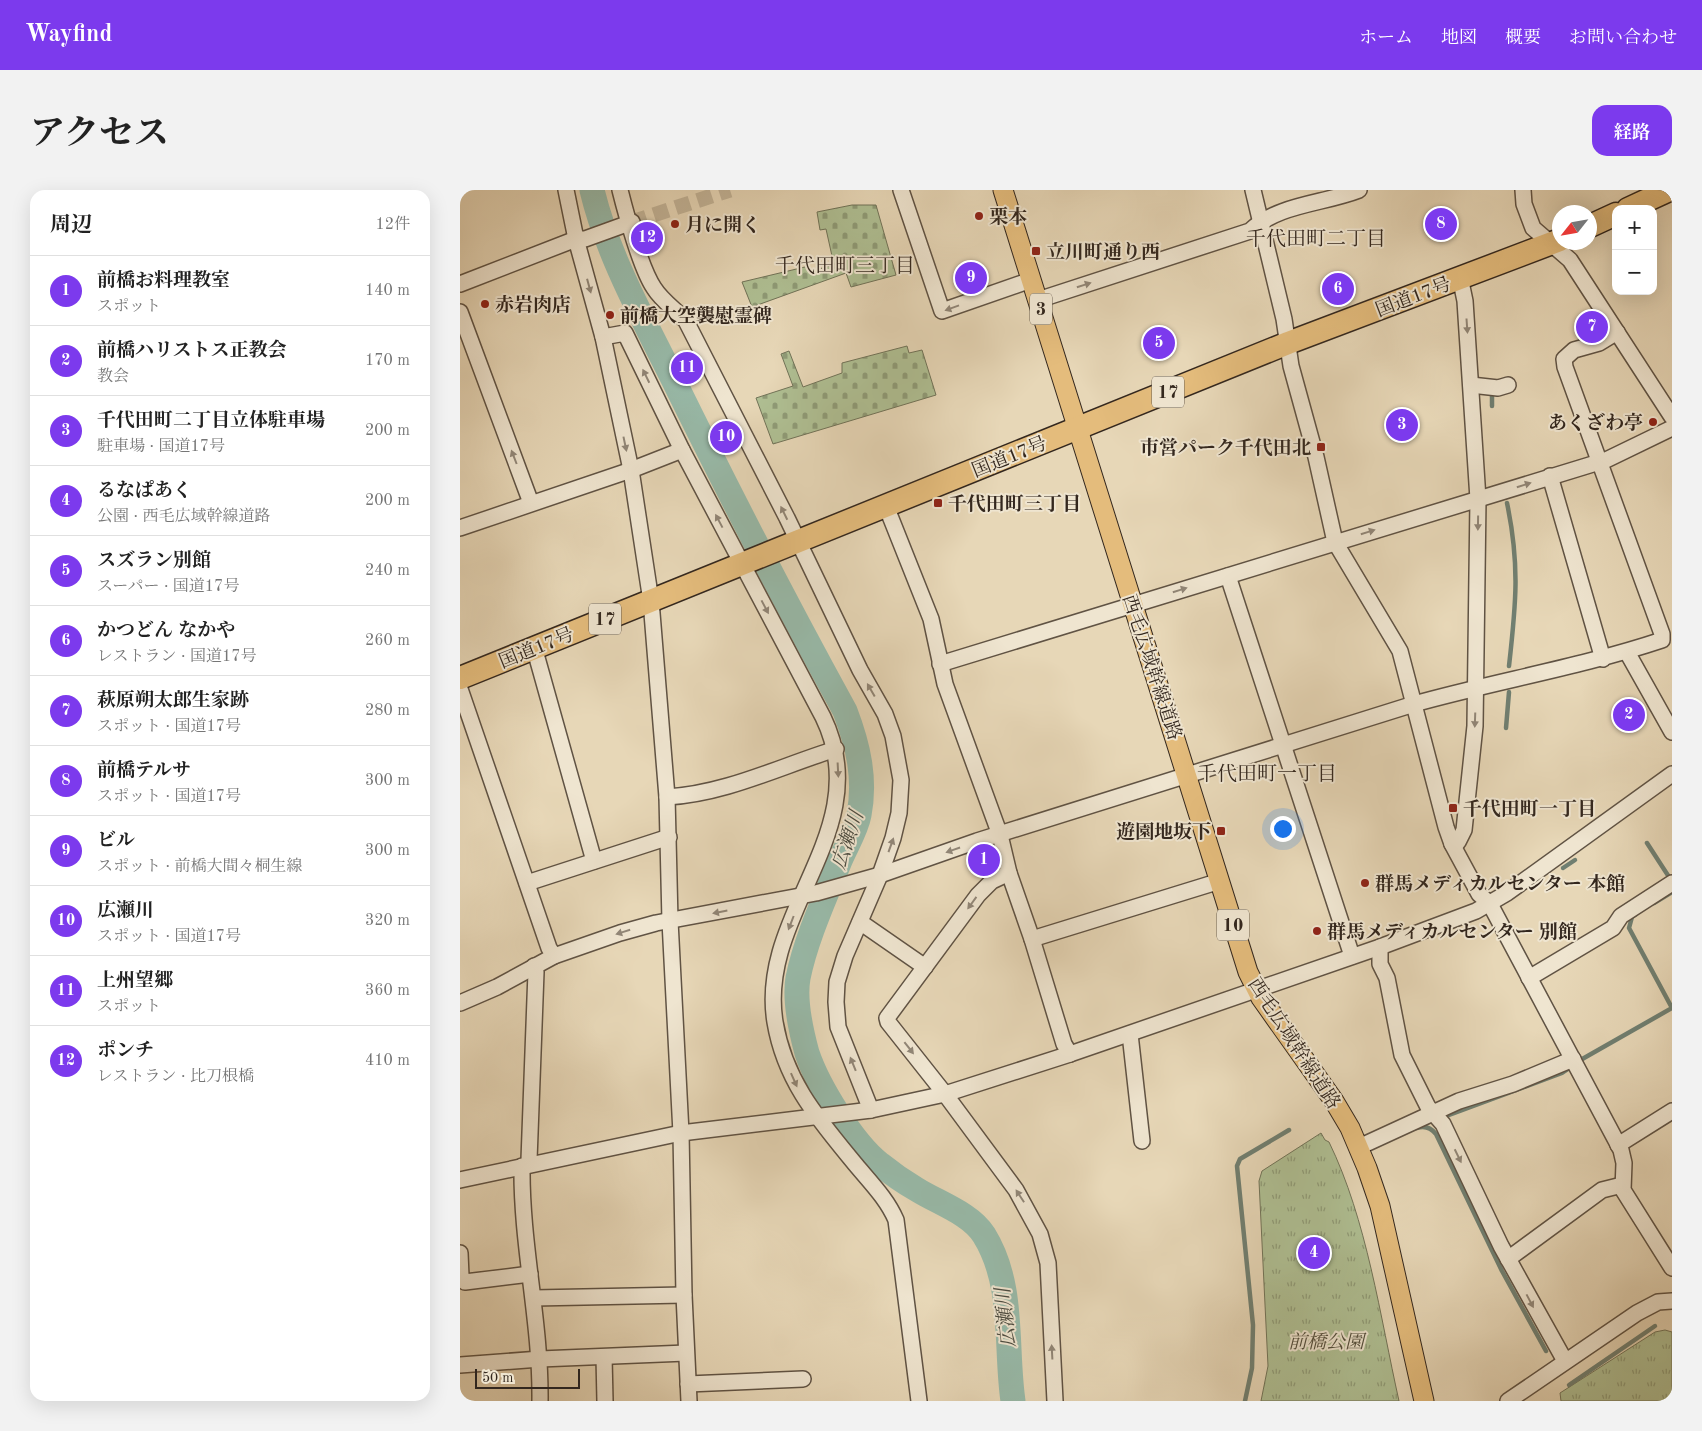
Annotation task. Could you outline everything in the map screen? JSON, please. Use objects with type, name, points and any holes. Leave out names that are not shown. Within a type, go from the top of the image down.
[{"type":"highway","points":[[1637,205],[1669,190]]},
{"type":"highway","points":[[1597,223],[1612,216]]},
{"type":"highway","name":"国道17号","points":[[460,678],[1077,428],[1460,277],[1552,243]]},
{"type":"main road","name":"3","points":[[1003,190],[1077,428]]},
{"type":"main road","name":"西毛広域幹線道路","points":[[1077,428],[1245,964],[1256,990],[1334,1101],[1359,1147],[1380,1206],[1424,1401]]},
{"type":"street","points":[[566,190],[581,239],[603,337],[630,470],[651,602],[669,838],[670,921],[682,1133],[684,1295],[689,1401]]},
{"type":"street","points":[[620,190],[626,224],[650,282],[663,300],[686,321],[783,509],[787,545],[885,714],[893,736],[900,780],[899,813],[893,838],[880,875],[840,973],[836,1002],[838,1026],[871,1110]]},
{"type":"street","points":[[901,190],[942,311],[1031,280]]},
{"type":"street","points":[[1252,190],[1284,319],[1291,366],[1316,457],[1334,542],[1400,651],[1440,808],[1452,844],[1479,894],[1490,904],[1618,1145],[1624,1159],[1622,1185],[1672,1268]]},
{"type":"street","points":[[1038,300],[1250,231],[1259,222],[1282,211],[1360,190]]},
{"type":"street","points":[[1523,190],[1524,204],[1533,228],[1552,240]]},
{"type":"street","points":[[460,284],[626,224]]},
{"type":"street","points":[[1562,250],[1672,416]]},
{"type":"street","points":[[1452,844],[1458,842],[1464,830],[1475,726],[1476,687],[1478,499],[1465,301],[1460,277]]},
{"type":"street","points":[[460,312],[531,502]]},
{"type":"street","points":[[460,1003],[497,987],[554,956],[620,933],[670,921],[809,894],[880,875],[1282,744],[1414,704],[1476,687],[1603,660],[1662,640],[1662,634],[1565,367],[1564,359],[1574,350],[1599,342],[1617,332]]},
{"type":"street","points":[[603,337],[625,333],[682,450],[746,562],[823,717],[836,749],[838,776],[836,809],[813,872],[809,894],[783,944],[777,967],[774,1004],[775,1021],[787,1064],[801,1094],[883,1197],[896,1220],[918,1401]]},
{"type":"street","points":[[1471,385],[1498,388],[1508,385]]},
{"type":"street","points":[[940,664],[1600,461],[1672,428]]},
{"type":"street","points":[[460,528],[531,502],[630,470],[682,450]]},
{"type":"street","points":[[1550,476],[1603,660]]},
{"type":"street","points":[[886,506],[931,619],[945,684],[1000,835],[1009,873],[1032,939],[1064,1044],[1070,1054]]},
{"type":"street","points":[[1228,576],[1352,956]]},
{"type":"street","points":[[534,647],[594,861]]},
{"type":"street","points":[[1627,652],[1672,732]]},
{"type":"street","points":[[460,689],[549,948],[554,956]]},
{"type":"street","points":[[667,797],[732,784],[836,749]]},
{"type":"street","points":[[460,1180],[527,1164],[682,1133],[871,1110],[945,1094],[1130,1034],[1463,917],[1490,904],[1672,774]]},
{"type":"street","points":[[527,883],[669,838]]},
{"type":"street","points":[[1009,873],[992,881],[978,895],[887,1018],[945,1094],[1030,1213],[1045,1248],[1055,1401]]},
{"type":"street","points":[[1032,939],[1220,881]]},
{"type":"street","points":[[1529,978],[1613,928],[1621,916],[1672,883]]},
{"type":"street","points":[[860,922],[925,967]]},
{"type":"street","points":[[1380,947],[1380,964],[1387,978],[1402,1054],[1428,1107],[1443,1124],[1508,1259],[1565,1361]]},
{"type":"street","points":[[534,966],[536,972],[529,1160],[527,1164],[530,1274],[540,1359],[540,1401]]},
{"type":"street","points":[[1130,1034],[1142,1141]]},
{"type":"street","points":[[1359,1147],[1459,1102],[1513,1084],[1573,1059]]},
{"type":"street","points":[[1618,1145],[1670,1118]]},
{"type":"street","points":[[1508,1259],[1602,1190],[1622,1185]]},
{"type":"street","points":[[460,1253],[461,1276],[465,1282],[530,1274]]},
{"type":"street","points":[[534,1298],[684,1295]]},
{"type":"street","points":[[1508,1401],[1646,1307],[1658,1302],[1672,1300]]},
{"type":"street","points":[[460,1365],[540,1359],[686,1353]]},
{"type":"street","points":[[604,1357],[605,1401]]},
{"type":"street","points":[[688,1384],[803,1379]]},
{"type":"green space","points":[[852,205],[876,205],[896,275],[851,287],[846,273],[752,307],[742,282],[809,266],[811,271],[834,265],[826,229],[820,230],[817,212]]},
{"type":"green space","points":[[907,346],[909,353],[922,350],[936,395],[773,444],[756,398],[793,386],[781,354],[789,351],[803,387],[842,373],[842,363]]},
{"type":"green space","name":"前橋公園","points":[[1321,1133],[1325,1140],[1329,1142],[1342,1172],[1363,1236],[1379,1302],[1399,1401],[1261,1401],[1268,1366],[1259,1181],[1262,1171]]},
{"type":"green space","points":[[1665,1330],[1672,1332],[1672,1401],[1561,1401],[1560,1393],[1655,1332]]},
{"type":"waterway","name":"広瀬川","points":[[592,190],[607,240],[639,311],[736,506],[845,711],[854,736],[862,788],[858,821],[816,920],[801,963],[798,978],[800,1026],[807,1053],[828,1097],[848,1128],[870,1155],[907,1183],[971,1220],[984,1235],[994,1254],[1005,1295],[1013,1401]]},
{"type":"waterway","points":[[1492,396],[1492,406]]},
{"type":"waterway","points":[[1507,503],[1514,546],[1516,584],[1509,666]]},
{"type":"waterway","points":[[1506,728],[1509,692]]},
{"type":"waterway","points":[[1647,843],[1671,880]]},
{"type":"waterway","points":[[1563,868],[1575,860]]},
{"type":"waterway","points":[[1654,903],[1672,892]]},
{"type":"waterway","points":[[1577,1062],[1672,1008],[1629,928],[1632,917],[1635,915]]},
{"type":"waterway","points":[[1441,1118],[1562,1073],[1571,1067]]},
{"type":"waterway","points":[[1417,1128],[1428,1128],[1436,1134],[1502,1271],[1546,1351]]},
{"type":"waterway","points":[[1245,1401],[1252,1368],[1253,1325],[1237,1166],[1240,1159],[1289,1130]]},
{"type":"waterway","points":[[1569,1385],[1655,1326]]},
{"type":"tunnel","points":[[632,222],[730,190]]},
{"type":"place","name":"栗本","points":[[979,216]]},
{"type":"place","name":"月に開く","points":[[675,224]]},
{"type":"place","name":"前橋テルサ","points":[[1441,224]]},
{"type":"place","name":"ポンチ","points":[[647,238]]},
{"type":"place","name":"立川町通り西","points":[[1036,251]]},
{"type":"place","name":"ビル","points":[[971,278]]},
{"type":"place","name":"かつどん なかや","points":[[1338,289]]},
{"type":"place","name":"赤岩肉店","points":[[485,304]]},
{"type":"place","name":"前橋大空襲慰霊碑","points":[[610,315]]},
{"type":"place","name":"萩原朔太郎生家跡","points":[[1592,327]]},
{"type":"place","name":"スズラン別館","points":[[1159,343]]},
{"type":"place","name":"上州望郷","points":[[687,368]]},
{"type":"place","name":"あくざわ亭","points":[[1653,422]]},
{"type":"place","name":"千代田町二丁目立体駐車場","points":[[1402,425]]},
{"type":"place","name":"広瀬川","points":[[726,437]]},
{"type":"place","name":"市営パーク千代田北","points":[[1321,447]]},
{"type":"place","name":"千代田町三丁目","points":[[938,503]]},
{"type":"place","name":"前橋ハリストス正教会","points":[[1629,715]]},
{"type":"place","name":"千代田町一丁目","points":[[1453,808]]},
{"type":"place","name":"遊園地坂下","points":[[1221,831]]},
{"type":"place","name":"前橋お料理教室","points":[[984,860]]},
{"type":"place","name":"群馬メディカルセンター 本館","points":[[1365,883]]},
{"type":"place","name":"群馬メディカルセンター 別館","points":[[1317,931]]},
{"type":"place","name":"るなぱあく","points":[[1314,1253]]},
{"type":"district","name":"千代田町二丁目","points":[[1316,238]]},
{"type":"district","name":"千代田町三丁目","points":[[845,265]]},
{"type":"district","name":"千代田町一丁目","points":[[1267,773]]}]
